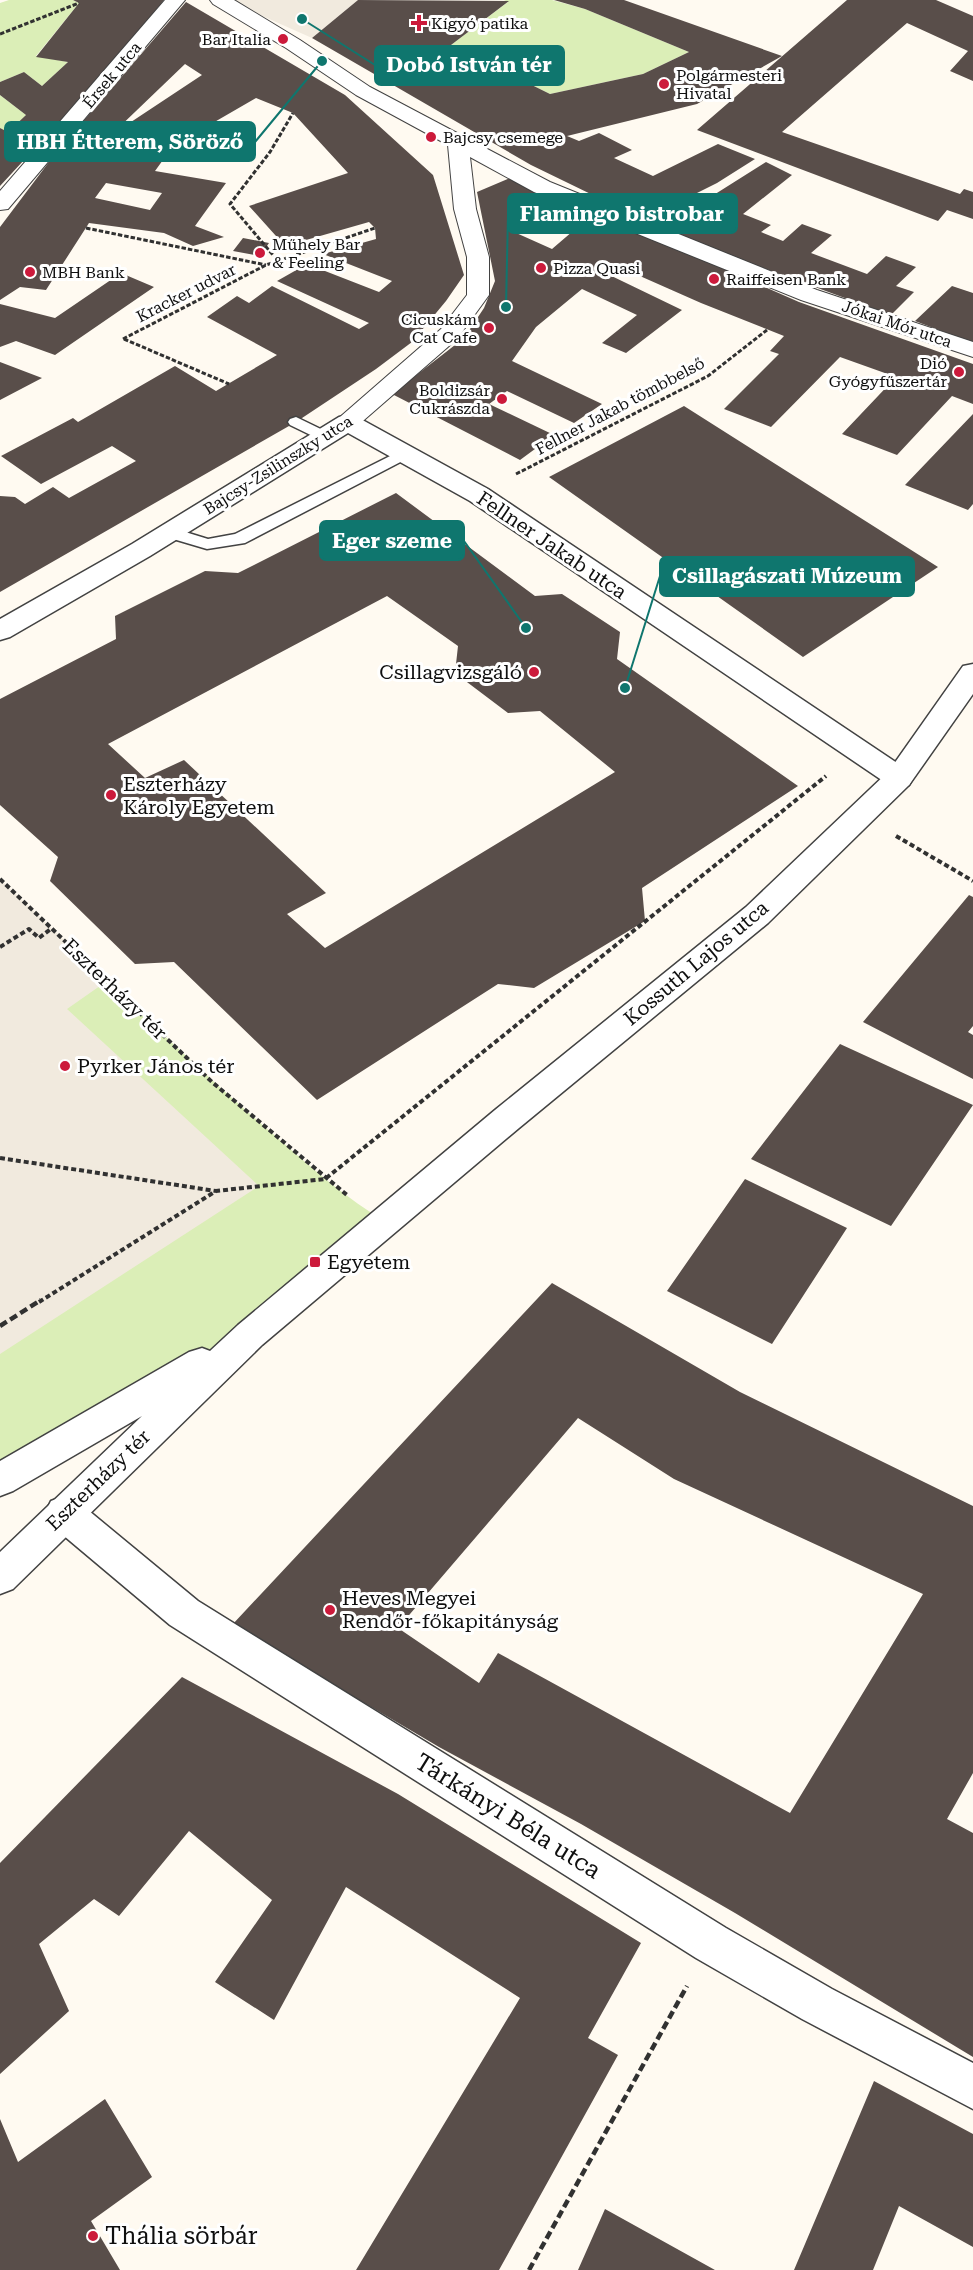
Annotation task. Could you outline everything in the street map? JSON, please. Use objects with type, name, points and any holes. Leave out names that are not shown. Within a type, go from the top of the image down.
[{"type":"street","name":"Érsek utca","points":[[0,204],[176,0]]},
{"type":"street","points":[[220,0],[293,44],[363,91],[458,142]]},
{"type":"street","name":"Jókai Mór utca","points":[[458,142],[542,186],[809,296],[973,350]]},
{"type":"street","name":"Bajcsy-Zsilinszky utca","points":[[0,631],[169,532],[348,422],[449,334],[478,295],[478,257],[465,209],[458,142]]},
{"type":"street","name":"Fellner Jakab utca","points":[[348,422],[479,495],[899,778]]},
{"type":"street","name":"Kossuth Lajos utca","points":[[385,1221],[757,915],[899,778],[973,673]]},
{"type":"street","name":"Eszterházy tér","points":[[0,1577],[250,1335],[385,1221]]},
{"type":"street","name":"Eszterházy tér","points":[[0,1480],[250,1335]]},
{"type":"street","name":"Tárkányi Béla utca","points":[[64,1513],[184,1612],[711,1943],[816,2004],[973,2087]]},
{"type":"lane","points":[[296,422],[325,437]]},
{"type":"lane","points":[[169,532],[207,544],[240,539],[406,453]]},
{"type":"path","points":[[0,34],[79,3]]},
{"type":"path","points":[[278,261],[230,204],[270,152],[293,113]]},
{"type":"path","name":"Kracker udvar","points":[[86,228],[266,265]]},
{"type":"path","name":"Kracker udvar","points":[[229,384],[123,339],[266,265],[375,228]]},
{"type":"path","name":"Fellner Jakab tömbbelső","points":[[479,495],[579,440],[708,376],[767,330]]},
{"type":"path","points":[[0,1158],[216,1191],[326,1179],[832,771],[844,740]]},
{"type":"path","points":[[860,816],[973,881]]},
{"type":"path","name":"Eszterházy tér","points":[[1,880],[212,1082],[341,1190]]},
{"type":"path","points":[[0,946],[29,929],[39,938],[52,928]]},
{"type":"path","points":[[0,1326],[216,1191]]},
{"type":"path","points":[[529,2270],[711,1943]]},
{"type":"green space","points":[[9,0],[73,0],[79,3],[36,56],[68,62],[42,86],[24,72],[0,82],[0,3]]},
{"type":"green space","points":[[504,0],[552,0],[585,9],[689,52],[643,74],[550,94],[451,45],[508,2]]},
{"type":"green space","points":[[0,95],[26,115],[8,132],[0,128]]},
{"type":"green space","points":[[107,981],[214,1082],[305,1162],[344,1193],[385,1221],[250,1335],[0,1480],[0,1049]]},
{"type":"shaded area","points":[[226,0],[358,0],[312,38]]},
{"type":"shaded area","name":"Pyrker János tér","points":[[2,881],[107,981],[67,1009],[259,1186],[0,1354],[0,882]]},
{"type":"building","points":[[73,0],[164,0],[109,68],[0,186],[0,128],[8,132],[26,115],[0,95],[0,82],[24,72],[42,86],[68,62],[36,57],[79,3]]},
{"type":"building","name":"Polgármesteri Hivatal","points":[[358,0],[509,1],[451,45],[550,94],[643,74],[689,52],[585,9],[554,0],[624,0],[782,56],[697,104],[567,136],[579,141],[599,133],[632,150],[614,158],[653,176],[718,144],[755,159],[717,183],[689,197],[701,203],[766,162],[792,175],[743,214],[771,225],[761,232],[783,241],[802,224],[832,235],[811,253],[867,274],[886,256],[916,267],[896,286],[914,292],[891,315],[704,246],[607,205],[603,200],[531,165],[312,38]]},
{"type":"building","points":[[847,0],[936,0],[973,16],[973,81],[950,71],[968,51],[907,23],[782,132],[960,194],[964,189],[973,192],[973,219],[947,210],[938,221],[697,130]]},
{"type":"building","points":[[186,2],[345,95],[433,175],[464,275],[412,342],[376,369],[296,422],[0,592],[0,496],[15,497],[25,504],[53,487],[69,498],[136,461],[112,446],[41,484],[1,456],[73,418],[78,422],[175,366],[216,391],[277,355],[207,317],[237,296],[249,303],[272,286],[359,329],[369,323],[277,281],[307,264],[379,292],[392,281],[323,254],[376,239],[375,228],[369,222],[285,246],[249,206],[348,173],[293,113],[256,98],[173,146],[155,171],[226,183],[195,226],[224,237],[193,246],[164,233],[89,223],[46,290],[20,287],[0,300],[0,227],[55,154]],"holes":[[[185,64],[202,75],[131,122],[149,128],[132,140],[111,135]],[[106,183],[162,193],[150,210],[95,198]]]},
{"type":"building","points":[[510,178],[625,225],[799,302],[973,364],[973,404],[952,396],[897,455],[842,434],[896,377],[840,357],[771,427],[724,409],[779,354],[770,351],[784,336],[701,303],[606,261],[595,268],[682,310],[626,353],[602,343],[637,315],[582,289],[536,327],[512,361],[602,404],[574,423],[507,391],[489,404],[554,435],[520,460],[392,394],[464,338],[484,308],[495,281],[477,192]],"holes":[[[539,217],[573,231],[552,249],[514,232]]]},
{"type":"building","points":[[243,238],[269,243],[260,256],[233,251]]},
{"type":"building","points":[[121,273],[154,287],[55,355],[16,341],[0,347],[0,304],[55,318]]},
{"type":"building","points":[[952,286],[973,293],[973,343],[915,321]]},
{"type":"building","points":[[0,362],[42,378],[0,400]]},
{"type":"building","points":[[684,406],[938,567],[803,657],[549,477]]},
{"type":"building","points":[[973,414],[973,504],[968,510],[905,485]]},
{"type":"building","name":"Eszterházy Károly Egyetem","points":[[396,493],[535,596],[562,594],[620,632],[617,659],[798,786],[642,888],[645,921],[534,988],[498,984],[317,1100],[174,962],[135,964],[50,881],[58,857],[0,805],[0,699],[116,639],[115,616],[205,571],[238,573]],"holes":[[[387,596],[458,646],[455,673],[508,713],[540,711],[615,772],[325,948],[287,914],[326,893],[184,760],[145,778],[108,744]]]},
{"type":"building","points":[[969,895],[973,897],[973,1026],[968,1032],[973,1035],[973,1079],[863,1022]]},
{"type":"building","points":[[840,1044],[973,1105],[891,1226],[751,1159]]},
{"type":"building","points":[[745,1179],[847,1228],[772,1344],[667,1291]]},
{"type":"building","name":"Heves Megyei Rendőr-főkapitányság","points":[[552,1283],[740,1392],[973,1506],[973,1773],[947,1819],[973,1833],[973,2057],[735,1913],[581,1824],[439,1747],[232,1625]],"holes":[[[578,1418],[674,1479],[923,1594],[790,1813],[498,1653],[479,1683],[398,1628]]]},
{"type":"building","points":[[182,1677],[398,1794],[641,1943],[588,2038],[618,2055],[499,2270],[356,2270],[520,1998],[346,1887],[274,2020],[215,1982],[272,1900],[189,1831],[119,1916],[94,1899],[39,1944],[69,2011],[0,2074],[0,1863]]},
{"type":"building","points":[[874,2081],[973,2134],[973,2247],[899,2206],[873,2270],[794,2270]]},
{"type":"building","points":[[105,2099],[152,2177],[91,2221],[120,2270],[0,2270],[0,2119],[18,2162]]},
{"type":"building","points":[[605,2209],[715,2270],[578,2270]]},
{"type":"place","name":"Dobó István tér","points":[[302,19]]},
{"type":"place","name":"Kígyó patika","points":[[419,23]]},
{"type":"place","name":"Bar Italia","points":[[283,39]]},
{"type":"place","name":"HBH Étterem, Söröző","points":[[322,61]]},
{"type":"place","name":"Polgármesteri Hivatal","points":[[664,84]]},
{"type":"place","name":"Bajcsy csemege","points":[[431,137]]},
{"type":"place","name":"Műhely Bar & Feeling","points":[[260,253]]},
{"type":"place","name":"Pizza Quasi","points":[[541,268]]},
{"type":"place","name":"MBH Bank","points":[[30,272]]},
{"type":"place","name":"Raiffeisen Bank","points":[[714,279]]},
{"type":"place","name":"Flamingo bistrobar","points":[[506,307]]},
{"type":"place","name":"Cicuskám Cat Cafe","points":[[489,328]]},
{"type":"place","name":"Dió Gyógyfűszertár","points":[[959,372]]},
{"type":"place","name":"Boldizsár Cukrászda","points":[[502,399]]},
{"type":"place","name":"Eger szeme","points":[[526,628]]},
{"type":"place","name":"Csillagvizsgáló","points":[[534,672]]},
{"type":"place","name":"Csillagászati Múzeum","points":[[625,688]]},
{"type":"place","name":"Eszterházy Károly Egyetem","points":[[111,795]]},
{"type":"place","name":"Pyrker János tér","points":[[65,1066]]},
{"type":"place","name":"Egyetem","points":[[315,1262]]},
{"type":"place","name":"Heves Megyei Rendőr-főkapitányság","points":[[330,1610]]},
{"type":"place","name":"Thália sörbár","points":[[93,2236]]}]
